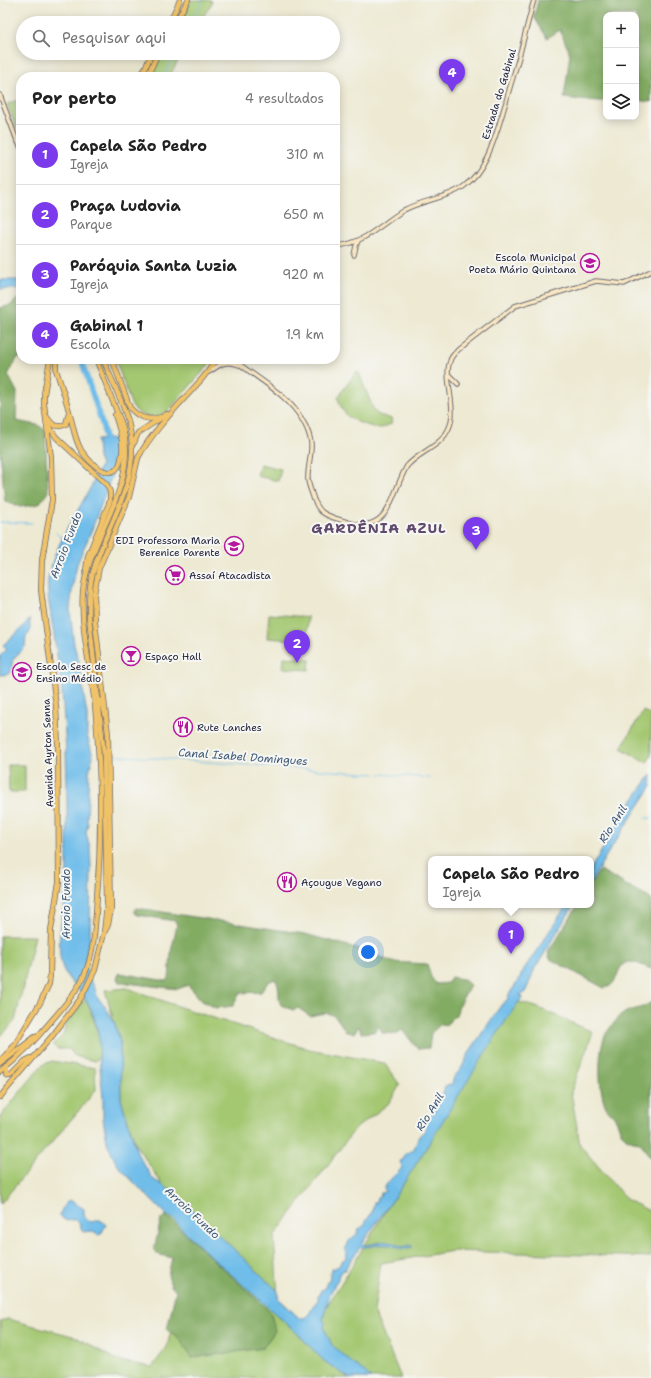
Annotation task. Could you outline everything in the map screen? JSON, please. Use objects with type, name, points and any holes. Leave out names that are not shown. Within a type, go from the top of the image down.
[{"type":"highway","points":[[172,16],[180,0]]},
{"type":"highway","points":[[179,16],[188,0]]},
{"type":"highway","points":[[143,72],[149,60]]},
{"type":"highway","points":[[149,72],[155,60]]},
{"type":"highway","name":"Avenida Ayrton Senna","points":[[0,1062],[14,1046],[40,1003],[49,984],[51,930],[60,875],[56,706],[41,590],[42,560],[52,500],[51,466],[44,404],[44,394],[49,364]]},
{"type":"highway","points":[[56,364],[56,370],[70,411],[80,449],[96,468],[104,472],[113,471],[120,464],[122,454],[122,438],[98,364]]},
{"type":"highway","points":[[105,364],[130,427],[132,451]]},
{"type":"highway","points":[[114,364],[130,408],[134,413],[144,419],[151,420],[160,418],[167,414]]},
{"type":"highway","points":[[104,933],[110,919],[111,891],[109,770],[106,717],[94,621],[96,582],[99,568],[129,497],[138,458],[145,446],[208,372],[212,364]]},
{"type":"highway","points":[[0,1072],[34,1043],[41,1032],[75,991],[82,978],[92,949],[98,883],[100,828],[99,758],[95,704],[83,613],[83,593],[86,576],[93,554],[113,508],[127,458],[124,431],[109,396]]},
{"type":"highway","points":[[0,1097],[77,1003],[95,970],[100,952],[104,933],[107,904],[104,754],[96,668],[89,617],[90,583],[94,568],[125,491],[134,441],[138,433],[179,405]]},
{"type":"highway","points":[[45,414],[52,425],[57,427],[66,424],[70,411]]},
{"type":"highway","points":[[47,422],[56,437],[107,485],[110,492],[110,502],[86,563],[86,576]]},
{"type":"highway","points":[[96,668],[106,717]]},
{"type":"highway","points":[[0,1062],[41,1032]]},
{"type":"highway","points":[[6,1067],[6,1075],[10,1076],[25,1061],[34,1057]]},
{"type":"main road","name":"Estrada do Gabinal","points":[[340,246],[358,241],[408,208],[462,188],[471,180],[497,134],[534,0]]},
{"type":"main road","points":[[0,95],[16,138]]},
{"type":"main road","points":[[354,255],[358,241]]},
{"type":"main road","points":[[239,364],[271,386],[298,413],[302,420],[310,438],[311,454],[308,479],[316,506],[325,514],[353,524],[366,525],[377,522],[385,514],[407,466],[436,445],[446,434],[451,423],[452,416],[448,367],[450,359],[459,349],[516,306],[596,281],[624,284],[651,271]]},
{"type":"main road","points":[[208,372],[221,364]]},
{"type":"main road","points":[[236,364],[242,366]]},
{"type":"main road","points":[[449,375],[458,384]]},
{"type":"green space","points":[[191,0],[211,0],[212,3],[204,16],[183,16]]},
{"type":"green space","points":[[538,0],[651,0],[651,102],[639,100],[639,12],[603,12],[603,101],[564,98],[570,54],[560,30],[547,38],[534,17]]},
{"type":"green space","points":[[159,60],[178,60],[172,72],[153,72]]},
{"type":"green space","points":[[16,101],[16,126],[7,104]]},
{"type":"green space","points":[[16,300],[16,361],[8,375],[17,392],[16,421],[38,425],[45,430],[48,492],[39,504],[20,507],[5,501],[0,452],[0,308],[11,305]]},
{"type":"green space","points":[[117,364],[209,364],[167,412],[162,415],[153,417],[144,415],[139,413],[132,406]]},
{"type":"green space","points":[[356,372],[359,373],[374,411],[379,415],[392,419],[391,424],[379,429],[353,420],[344,412],[338,397]]},
{"type":"green space","points":[[260,464],[281,469],[278,481],[257,476]]},
{"type":"green space","points":[[269,614],[308,617],[306,641],[267,638]]},
{"type":"green space","points":[[284,657],[310,659],[309,670],[283,668]]},
{"type":"green space","points":[[643,711],[651,715],[651,755],[647,763],[621,748]]},
{"type":"green space","points":[[8,765],[25,765],[25,792],[9,792]]},
{"type":"green space","points":[[600,870],[651,899],[651,969],[640,964],[629,962],[625,963],[621,966],[613,984],[604,988],[550,959],[548,952],[576,908],[594,908],[594,879]]},
{"type":"green space","points":[[136,908],[305,934],[367,951],[392,962],[427,964],[431,977],[436,984],[448,983],[451,977],[463,979],[470,985],[460,1003],[456,1015],[446,1025],[441,1024],[431,1033],[429,1048],[418,1049],[402,1030],[396,1034],[382,1033],[379,1026],[374,1032],[361,1033],[359,1026],[354,1033],[346,1032],[338,1020],[332,1015],[323,1014],[310,1016],[298,1008],[293,1010],[281,1005],[278,986],[275,979],[268,982],[261,992],[240,993],[233,1006],[216,1008],[202,1001],[188,985],[178,989],[119,982],[117,979],[120,973],[166,981],[169,979],[171,952],[177,925],[175,921],[138,915],[135,913]]},
{"type":"green space","points":[[0,936],[35,936],[15,1021],[0,1037]]},
{"type":"green space","points":[[127,988],[309,1049],[384,1063],[400,1085],[388,1104],[355,1129],[274,1236],[278,1298],[312,1330],[516,1001],[536,1007],[593,1032],[571,1092],[580,1145],[626,1199],[651,1212],[651,1257],[453,1251],[381,1263],[374,1312],[401,1378],[0,1378],[0,1321],[8,1319],[76,1337],[116,1360],[152,1367],[167,1347],[188,1259],[168,1226],[160,1181],[136,1145],[121,1100],[120,1042],[105,990]]},
{"type":"green space","points":[[85,998],[99,1036],[101,1051],[99,1058],[95,1061],[75,1056],[69,1049],[57,1049],[53,1045],[63,1035],[66,1024]]},
{"type":"green space","points":[[651,1002],[651,1159],[640,1142],[633,1141],[622,1134],[613,1115],[607,1108],[603,1100],[601,1090],[600,1058],[607,1032],[618,1018],[626,1012],[642,1007]]},
{"type":"green space","points":[[52,1061],[95,1068],[96,1090],[0,1204],[0,1117],[42,1065]]},
{"type":"green space","points":[[166,1216],[271,1313],[275,1331],[263,1348],[192,1358],[178,1337],[167,1330],[176,1290],[171,1286],[168,1275],[172,1258],[157,1254],[154,1250],[161,1219]]},
{"type":"water","points":[[0,280],[16,280],[16,289],[0,289]]},
{"type":"water","points":[[117,438],[119,449],[117,462],[77,564],[70,610],[74,645],[79,662],[87,716],[87,735],[93,756],[89,772],[88,824],[86,833],[90,847],[91,867],[90,938],[85,960],[88,977],[94,986],[98,998],[114,1021],[120,1042],[121,1099],[138,1155],[153,1179],[183,1201],[278,1291],[278,1298],[299,1318],[304,1318],[308,1315],[318,1300],[321,1290],[324,1289],[329,1281],[331,1269],[338,1266],[341,1261],[345,1259],[347,1254],[345,1250],[349,1241],[357,1234],[358,1230],[365,1225],[366,1220],[372,1212],[374,1202],[376,1202],[377,1198],[380,1197],[381,1193],[385,1192],[384,1188],[402,1167],[400,1161],[404,1159],[405,1154],[414,1149],[419,1136],[425,1130],[426,1120],[435,1111],[435,1105],[445,1087],[452,1084],[454,1077],[461,1069],[470,1051],[502,1004],[508,999],[509,994],[519,980],[524,969],[565,908],[572,908],[535,968],[525,993],[520,995],[522,998],[485,1053],[398,1192],[363,1242],[364,1245],[386,1242],[404,1247],[409,1245],[413,1247],[402,1249],[393,1246],[377,1245],[360,1247],[345,1270],[342,1271],[330,1294],[323,1319],[325,1323],[324,1328],[332,1345],[371,1378],[349,1378],[324,1361],[297,1333],[207,1253],[177,1224],[175,1220],[165,1214],[119,1167],[107,1142],[103,1118],[103,1098],[99,1057],[100,1051],[94,1017],[88,1002],[66,974],[61,963],[60,956],[59,945],[67,882],[66,758],[62,689],[48,597],[48,579],[52,564],[64,534],[88,493],[101,465],[98,458],[97,440]]},
{"type":"water","points":[[30,618],[30,632],[26,637],[25,647],[13,659],[10,673],[0,675],[0,656],[7,649],[3,645],[23,627]]},
{"type":"water","points":[[651,775],[651,787],[594,877],[594,863],[630,804]]},
{"type":"water","points":[[70,1200],[84,1209],[84,1216],[88,1221],[93,1222],[98,1220],[106,1225],[101,1234],[98,1235],[91,1231],[83,1232],[78,1221],[67,1221],[62,1218],[60,1215],[61,1211],[65,1204]]},
{"type":"waterway","points":[[195,16],[203,0]]},
{"type":"waterway","points":[[166,72],[172,60]]},
{"type":"waterway","name":"Arroio Fundo","points":[[83,364],[103,427],[106,447]]},
{"type":"waterway","points":[[0,522],[32,523]]},
{"type":"waterway","points":[[56,533],[63,539]]},
{"type":"waterway","name":"Canal Isabel Domingues","points":[[111,755],[375,774]]},
{"type":"waterway","name":"Canal Isabel Domingues","points":[[380,774],[430,778]]},
{"type":"waterway","points":[[645,818],[651,818]]},
{"type":"place","name":"Gabinal 1","points":[[452,92]]},
{"type":"place","name":"Escola Municipal Poeta Mário Quintana","points":[[590,263]]},
{"type":"place","name":"EDI Professora Maria Berenice Parente","points":[[234,546]]},
{"type":"place","name":"Paróquia Santa Luzia","points":[[476,550]]},
{"type":"place","name":"Assaí Atacadista","points":[[175,575]]},
{"type":"place","name":"Espaço Hall","points":[[131,656]]},
{"type":"place","name":"Praça Ludovia","points":[[297,663]]},
{"type":"place","name":"Escola Sesc de Ensino Médio","points":[[22,672]]},
{"type":"place","name":"Rute Lanches","points":[[183,727]]},
{"type":"place","name":"Açougue Vegano","points":[[287,882]]},
{"type":"place","name":"Capela São Pedro","points":[[511,954]]},
{"type":"district","name":"GARDÊNIA AZUL","points":[[379,528]]},
{"type":"water label","name":"Rio Anil","points":[[613,824]]},
{"type":"water label","name":"Rio Anil","points":[[430,1112]]}]
